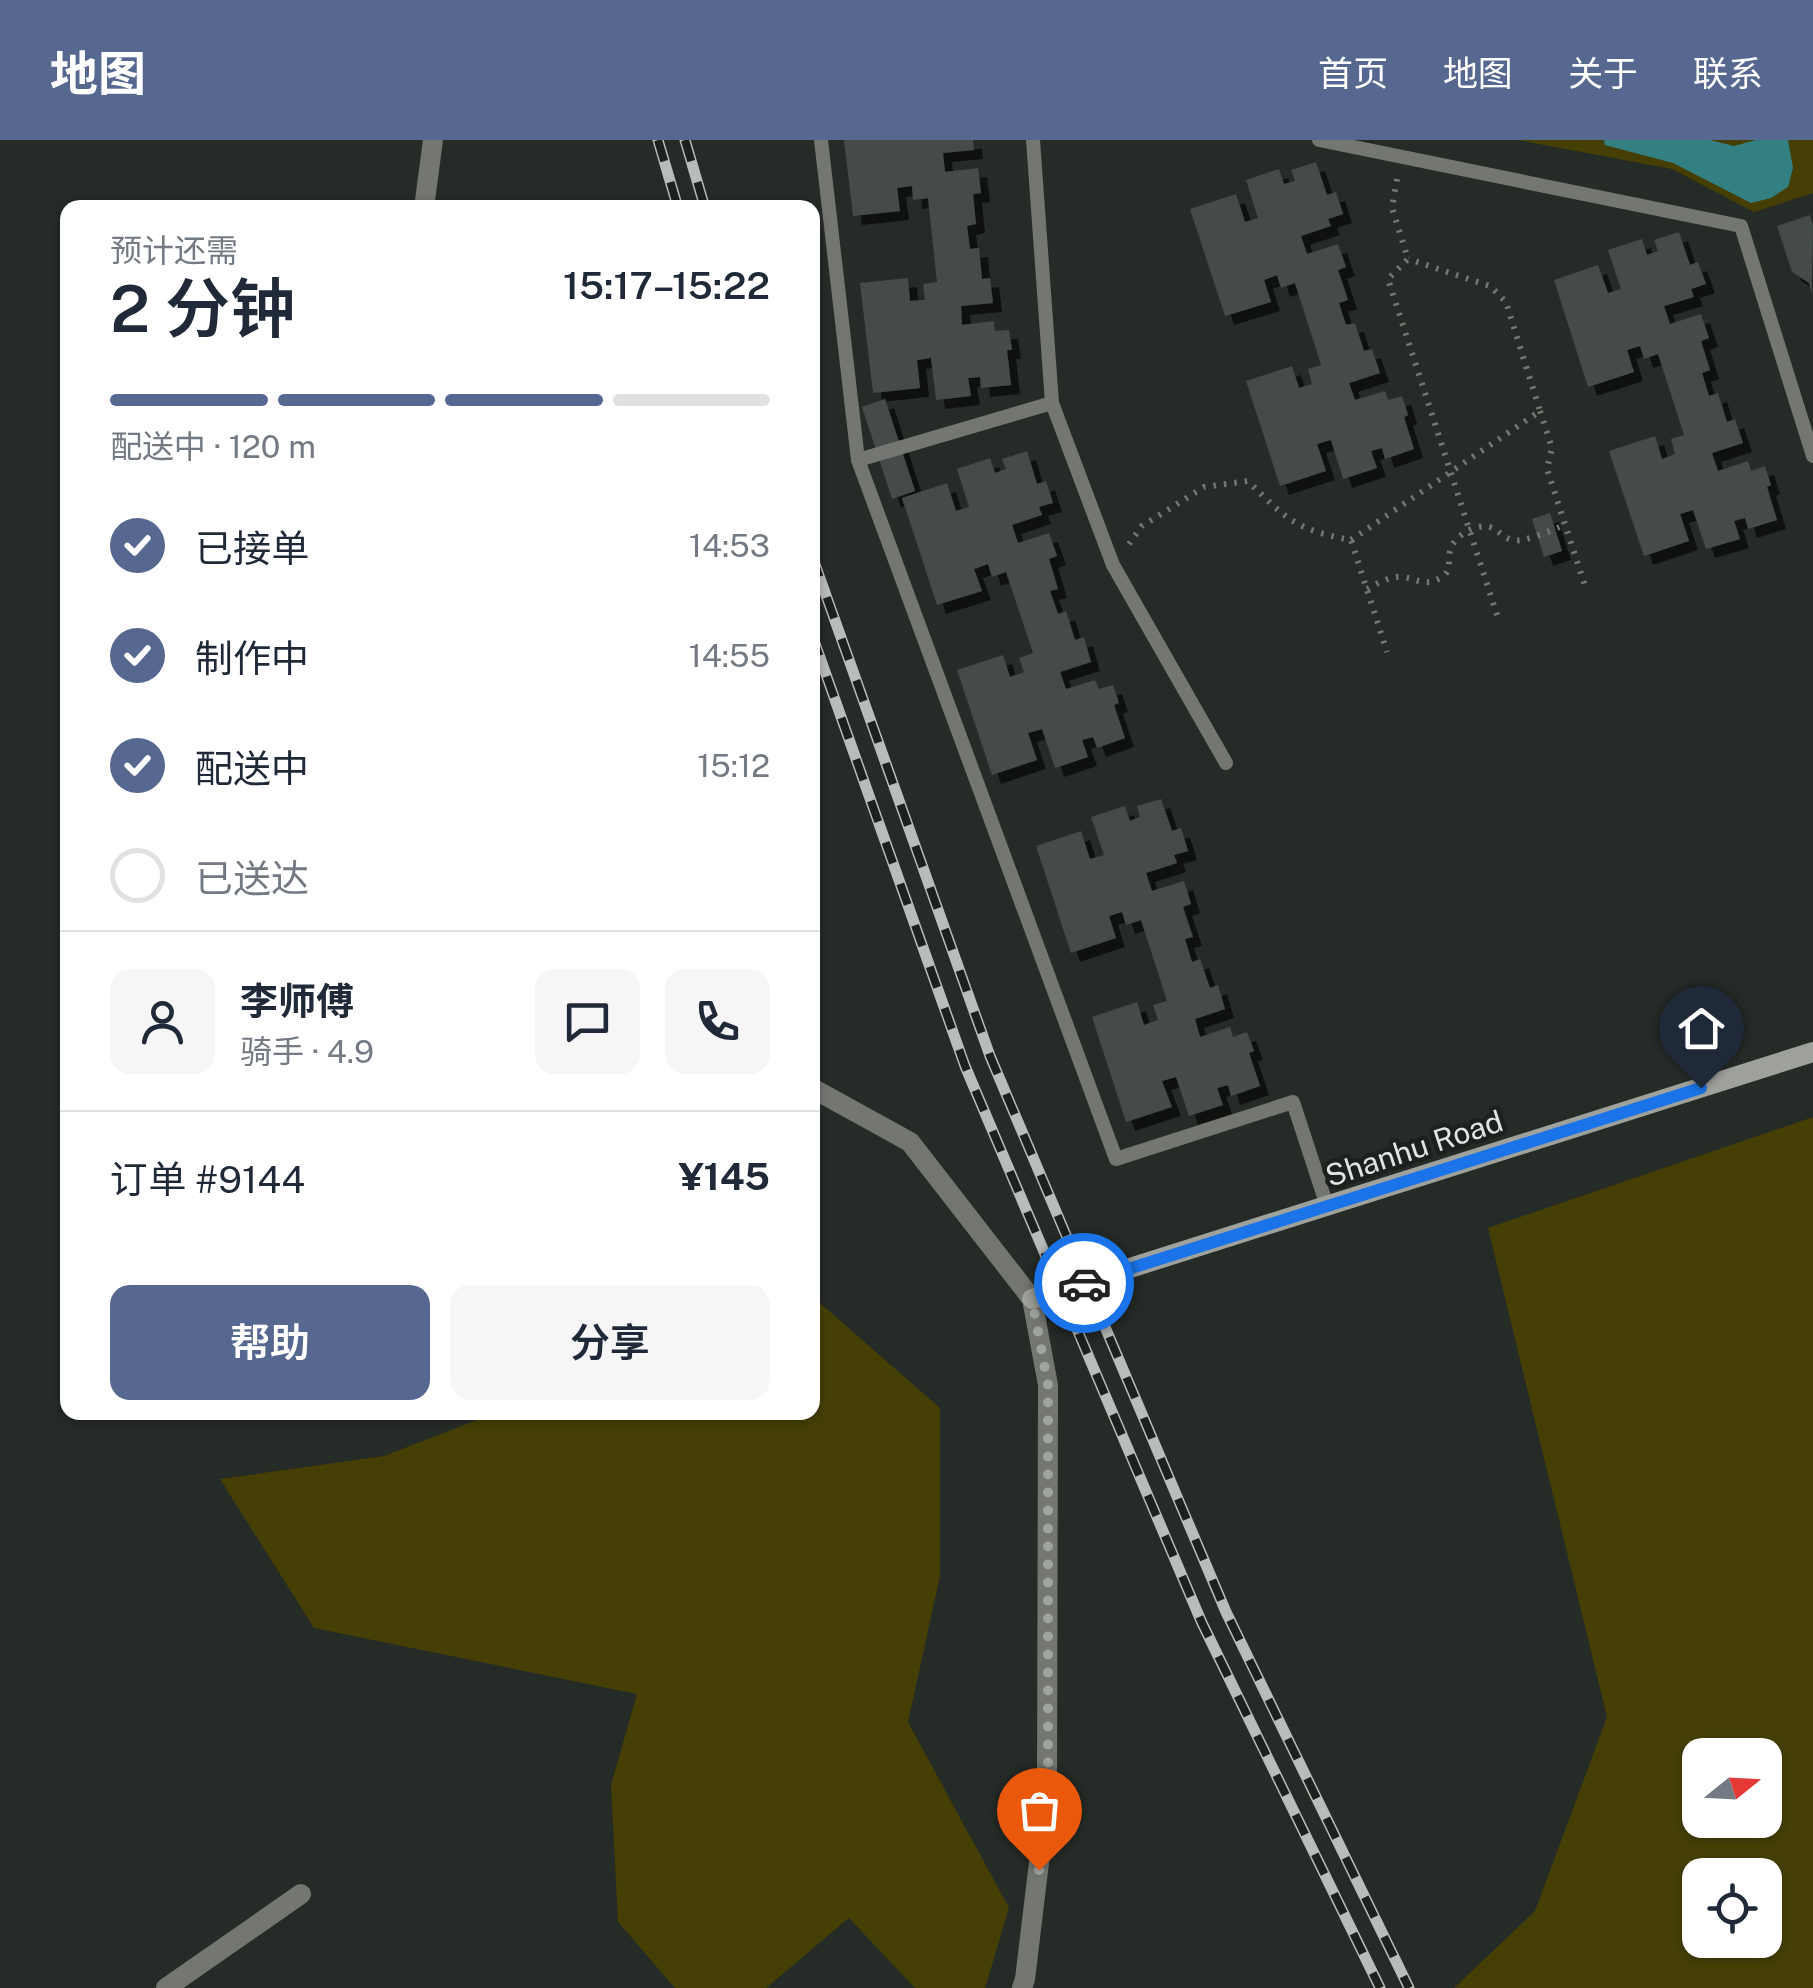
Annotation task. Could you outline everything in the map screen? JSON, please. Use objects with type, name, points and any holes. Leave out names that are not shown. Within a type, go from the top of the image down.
[{"type":"street","points":[[425,200],[432,140]]},
{"type":"street","name":"Shanhu Road","points":[[1032,1299],[1813,1052]]},
{"type":"street","points":[[820,1092],[910,1142],[1032,1299],[1048,1385],[1048,1796],[1022,1988]]},
{"type":"street","points":[[166,1988],[301,1894]]},
{"type":"lane","points":[[821,140],[858,460],[1116,1159],[1294,1102],[1327,1206]]},
{"type":"lane","points":[[1033,140],[1052,403],[1114,565],[1226,763]]},
{"type":"lane","points":[[1319,140],[1742,226],[1813,456]]},
{"type":"lane","points":[[858,460],[1052,403]]},
{"type":"path","points":[[1400,156],[1392,208],[1408,260]]},
{"type":"path","points":[[1408,260],[1490,286],[1506,302],[1552,448],[1547,469],[1585,586]]},
{"type":"path","points":[[1408,260],[1388,278],[1498,618]]},
{"type":"path","points":[[1114,565],[1142,526],[1204,487],[1248,481],[1286,519],[1320,534],[1351,540],[1540,411]]},
{"type":"path","points":[[1366,588],[1401,576],[1425,584],[1439,579],[1450,566],[1448,553],[1453,543],[1469,529],[1493,527],[1512,540],[1522,540],[1565,524]]},
{"type":"path","points":[[1351,540],[1387,652]]},
{"type":"shaded area","points":[[1518,140],[1813,140],[1813,193],[1754,212],[1672,169]]},
{"type":"shaded area","points":[[1813,1117],[1813,1988],[1454,1988],[1535,1911],[1607,1717],[1488,1228]]},
{"type":"shaded area","points":[[820,1303],[940,1408],[940,1576],[908,1722],[1009,1908],[985,1988],[915,1988],[849,1918],[766,1988],[675,1988],[618,1922],[611,1785],[637,1694],[314,1628],[220,1479],[384,1456],[477,1420],[820,1420]]},
{"type":"water","points":[[1604,140],[1710,140],[1734,146],[1756,140],[1788,140],[1793,168],[1788,187],[1771,198],[1751,203],[1673,163],[1605,145]]},
{"type":"building","points":[[844,140],[973,140],[974,150],[943,153],[945,172],[978,168],[981,193],[973,194],[976,224],[967,226],[970,249],[979,248],[982,279],[990,278],[993,303],[961,306],[962,325],[994,321],[995,331],[1009,330],[1011,385],[981,388],[980,377],[968,378],[971,396],[936,400],[931,358],[917,360],[920,388],[873,393],[860,283],[908,278],[910,301],[925,300],[923,284],[937,282],[928,198],[913,200],[912,186],[897,188],[900,211],[853,216]]},
{"type":"building","points":[[1316,162],[1327,195],[1336,192],[1343,214],[1328,219],[1331,226],[1301,236],[1307,254],[1338,244],[1346,267],[1338,270],[1348,300],[1339,303],[1346,325],[1355,323],[1364,351],[1372,349],[1380,373],[1349,383],[1355,400],[1385,391],[1388,400],[1402,396],[1414,449],[1385,459],[1382,448],[1371,451],[1377,468],[1343,479],[1331,440],[1317,444],[1326,471],[1280,486],[1246,381],[1292,366],[1299,388],[1312,384],[1308,369],[1321,365],[1295,283],[1281,288],[1277,275],[1264,280],[1271,302],[1225,316],[1190,209],[1236,194],[1245,222],[1258,218],[1246,180],[1279,169],[1284,184],[1295,181],[1291,170]]},
{"type":"building","points":[[1810,215],[1812,294],[1809,283],[1792,272],[1777,226]]},
{"type":"building","points":[[1679,232],[1690,265],[1698,262],[1706,284],[1691,289],[1694,297],[1664,306],[1670,324],[1701,314],[1709,338],[1701,341],[1710,370],[1702,373],[1709,396],[1718,393],[1727,422],[1735,419],[1743,443],[1712,453],[1718,471],[1748,461],[1751,471],[1765,466],[1777,520],[1748,529],[1745,518],[1734,521],[1740,539],[1706,549],[1693,510],[1680,514],[1689,541],[1644,556],[1609,451],[1655,436],[1662,459],[1675,454],[1671,439],[1684,435],[1658,354],[1644,359],[1640,346],[1627,350],[1634,372],[1588,387],[1554,280],[1598,265],[1608,293],[1621,289],[1608,250],[1642,239],[1647,255],[1658,251],[1654,240]]},
{"type":"building","points":[[885,399],[915,491],[892,499],[862,407]]},
{"type":"building","points":[[1027,451],[1037,484],[1046,481],[1053,503],[1039,507],[1042,515],[1012,525],[1018,543],[1049,533],[1057,556],[1049,559],[1058,589],[1050,591],[1058,614],[1066,611],[1075,640],[1084,637],[1091,662],[1060,672],[1066,689],[1095,680],[1099,689],[1113,685],[1119,703],[1114,705],[1125,738],[1097,748],[1093,737],[1082,740],[1088,757],[1055,768],[1042,729],[1028,733],[1037,760],[992,775],[957,670],[1003,655],[1010,677],[1024,672],[1019,658],[1033,653],[1006,572],[992,577],[988,564],[974,569],[982,591],[937,605],[902,498],[947,483],[956,511],[969,507],[957,469],[990,458],[995,473],[1006,469],[1002,459]]},
{"type":"building","points":[[1550,513],[1562,551],[1544,557],[1532,519]]},
{"type":"building","points":[[1161,799],[1172,831],[1181,828],[1188,851],[1174,855],[1177,863],[1146,873],[1152,891],[1184,881],[1191,904],[1183,907],[1193,937],[1185,939],[1192,962],[1200,959],[1210,988],[1218,985],[1225,1009],[1195,1019],[1200,1037],[1230,1027],[1233,1037],[1247,1032],[1260,1086],[1231,1096],[1228,1085],[1217,1088],[1223,1105],[1189,1116],[1176,1077],[1162,1081],[1172,1107],[1126,1122],[1092,1017],[1137,1002],[1144,1025],[1158,1020],[1153,1005],[1167,1001],[1141,920],[1126,925],[1122,912],[1109,916],[1116,938],[1071,953],[1036,846],[1081,831],[1090,859],[1104,855],[1091,817],[1125,806],[1130,821],[1140,817],[1137,806]]},
{"type":"railway","points":[[658,140],[676,200]]},
{"type":"railway","points":[[685,140],[703,200]]},
{"type":"railway","points":[[820,578],[990,1056],[1226,1612],[1409,1988]]},
{"type":"railway","points":[[820,658],[965,1066],[1202,1623],[1380,1988]]},
{"type":"way so far","points":[[1039,1870],[1048,1796],[1048,1385],[1032,1299],[1084,1283]]},
{"type":"route","points":[[1084,1283],[1701,1088]]}]
